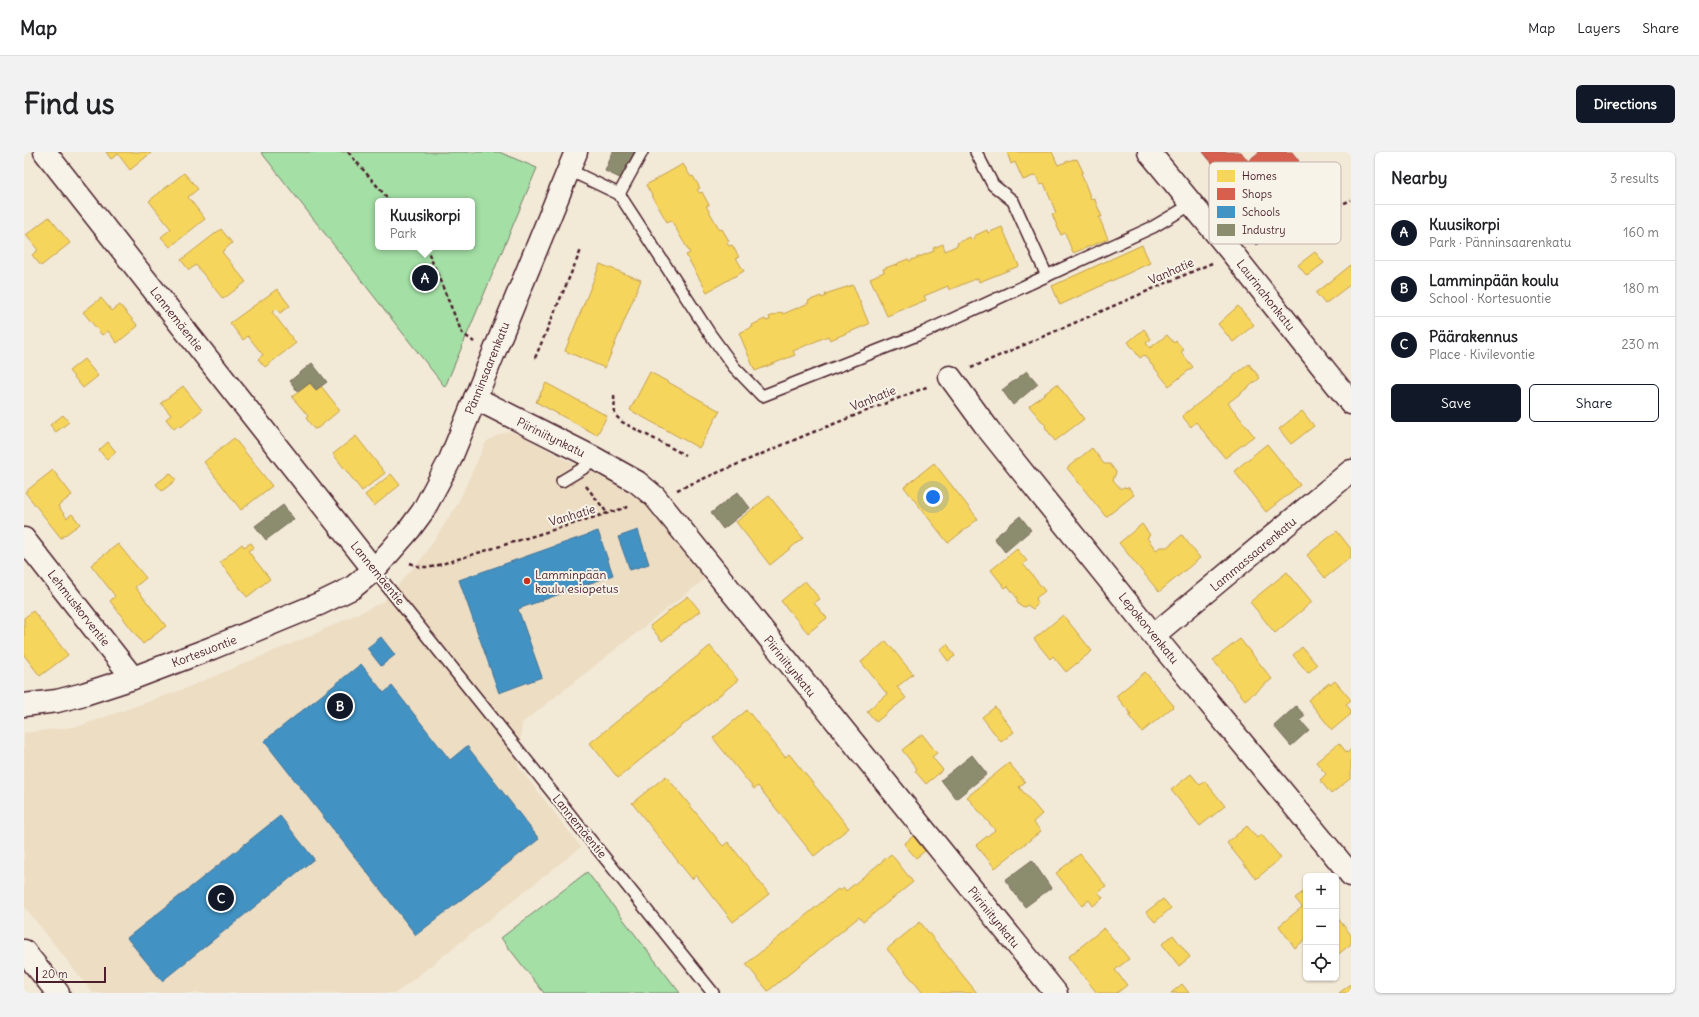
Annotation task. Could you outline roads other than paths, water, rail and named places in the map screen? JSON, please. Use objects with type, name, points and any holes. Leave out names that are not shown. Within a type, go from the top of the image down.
[{"type":"street","name":"Lannemäentie","points":[[45,152],[374,570]]},
{"type":"street","name":"Laurinahonkatu","points":[[1149,152],[1209,225]]},
{"type":"street","name":"Pänninsaarenkatu","points":[[374,570],[394,549],[423,511],[450,460],[572,161]]},
{"type":"street","name":"Laurinahonkatu","points":[[1225,244],[1351,403]]},
{"type":"street","name":"Lepokorvenkatu","points":[[950,377],[988,430],[1351,875]]},
{"type":"street","name":"Piiriniitynkatu","points":[[475,398],[594,458],[637,482],[655,497],[1056,993]]},
{"type":"street","name":"Lammassaarenkatu","points":[[1154,635],[1351,472]]},
{"type":"street","name":"Lehmuskorventie","points":[[24,539],[133,678]]},
{"type":"street","name":"Kortesuontie","points":[[24,705],[57,701],[84,694],[133,678],[212,648],[319,604],[352,588],[374,570]]},
{"type":"street","points":[[24,951],[58,993]]},
{"type":"lane","points":[[619,194],[642,152]]},
{"type":"lane","points":[[976,152],[993,185],[1013,201],[1047,276]]},
{"type":"lane","points":[[572,161],[587,177],[619,194],[710,334],[734,367],[762,396],[920,334],[1153,227],[1192,204]]},
{"type":"lane","points":[[562,481],[587,466],[594,458]]},
{"type":"lane","name":"Lannemäentie","points":[[374,570],[713,993]]},
{"type":"place","name":"Kuusikorpi","points":[[425,278]]},
{"type":"place","name":"Lamminpään koulu esiopetus","points":[[527,581]]},
{"type":"place","name":"Lamminpään koulu","points":[[340,706]]},
{"type":"place","name":"Päärakennus","points":[[221,898]]}]
